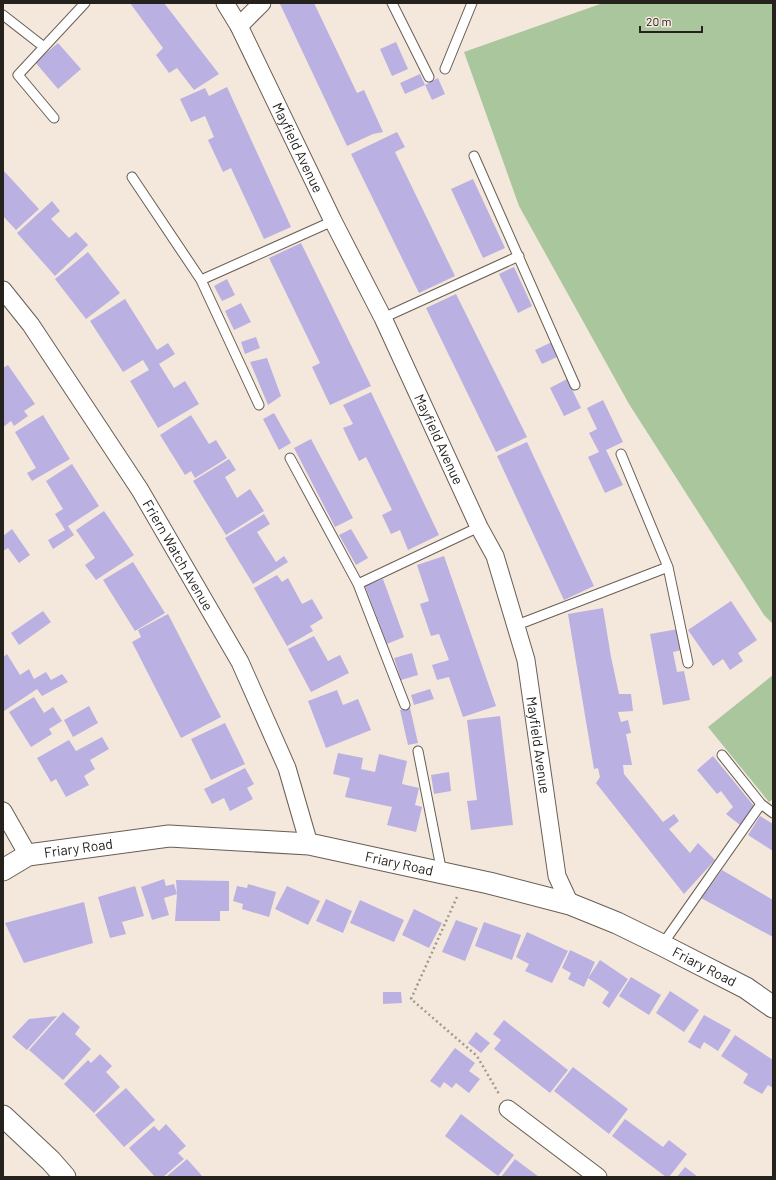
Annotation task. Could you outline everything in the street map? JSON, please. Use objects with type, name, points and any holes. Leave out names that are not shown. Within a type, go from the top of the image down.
[{"type":"street","name":"Mayfield Avenue","points":[[225,3],[239,26],[333,221],[383,318],[479,527],[495,556],[517,625],[526,660],[557,876],[570,904]]},
{"type":"street","points":[[239,26],[262,3]]},
{"type":"street","name":"Friern Watch Avenue","points":[[3,290],[31,324],[140,490],[240,662],[287,768],[309,844]]},
{"type":"street","points":[[3,811],[28,855]]},
{"type":"street","name":"Friary Road","points":[[3,870],[28,855],[169,836],[309,844],[465,878],[570,904],[617,923],[662,945],[746,988],[773,1007]]},
{"type":"street","points":[[508,1109],[598,1177]]},
{"type":"street","points":[[3,1116],[51,1161],[65,1177]]},
{"type":"lane","points":[[54,118],[18,75],[85,3]]},
{"type":"lane","points":[[392,3],[429,77]]},
{"type":"lane","points":[[445,69],[472,3]]},
{"type":"lane","points":[[3,15],[44,47]]},
{"type":"lane","points":[[474,156],[575,385]]},
{"type":"lane","points":[[132,177],[201,280],[259,405]]},
{"type":"lane","points":[[201,280],[333,221]]},
{"type":"lane","points":[[383,318],[519,256]]},
{"type":"lane","points":[[621,454],[668,567],[688,663]]},
{"type":"lane","points":[[290,458],[358,584],[405,705]]},
{"type":"lane","points":[[358,584],[479,527]]},
{"type":"lane","points":[[517,625],[668,567]]},
{"type":"lane","points":[[418,751],[442,873]]},
{"type":"lane","points":[[722,755],[761,804],[773,813]]},
{"type":"lane","points":[[662,945],[761,804]]},
{"type":"path","points":[[465,878],[411,999],[477,1056],[508,1109]]},
{"type":"green space","points":[[603,3],[773,3],[773,624],[764,615],[629,404],[519,206],[464,52]]},
{"type":"green space","points":[[773,675],[773,799],[769,802],[708,727]]},
{"type":"building","points":[[130,3],[164,3],[219,74],[194,90],[177,68],[169,73],[156,55],[163,48]]},
{"type":"building","points":[[314,3],[357,93],[364,90],[383,132],[373,134],[347,146],[280,4]]},
{"type":"building","points":[[396,42],[408,69],[392,76],[380,49]]},
{"type":"building","points":[[58,43],[81,69],[58,89],[35,62]]},
{"type":"building","points":[[420,74],[425,85],[405,94],[400,83]]},
{"type":"building","points":[[438,78],[445,94],[432,100],[425,85]]},
{"type":"building","points":[[227,87],[291,227],[264,239],[231,168],[223,172],[208,140],[214,137],[205,116],[191,122],[180,99],[205,88],[209,96]]},
{"type":"building","points":[[397,132],[405,147],[395,152],[455,276],[419,293],[351,154]]},
{"type":"building","points":[[3,170],[39,209],[16,230],[3,216]]},
{"type":"building","points":[[473,179],[505,248],[483,258],[451,189]]},
{"type":"building","points":[[52,201],[60,211],[51,219],[69,238],[76,232],[88,245],[55,276],[17,233]]},
{"type":"building","points":[[301,243],[371,386],[330,405],[312,367],[320,363],[269,258]]},
{"type":"building","points":[[88,252],[120,293],[86,319],[55,279]]},
{"type":"building","points":[[514,267],[532,306],[518,313],[499,274]]},
{"type":"building","points":[[227,279],[235,295],[222,301],[214,286]]},
{"type":"building","points":[[456,294],[527,437],[496,452],[426,308]]},
{"type":"building","points":[[125,299],[157,350],[168,343],[175,354],[159,364],[174,388],[185,381],[199,404],[158,428],[130,381],[149,370],[143,360],[123,372],[90,321]]},
{"type":"building","points":[[241,303],[251,322],[234,330],[225,311]]},
{"type":"building","points":[[256,337],[260,348],[245,354],[241,342]]},
{"type":"building","points":[[552,342],[559,356],[542,364],[535,350]]},
{"type":"building","points":[[267,358],[281,396],[268,405],[250,362]]},
{"type":"building","points":[[8,365],[35,404],[24,411],[28,416],[14,426],[11,421],[3,427],[3,368]]},
{"type":"building","points":[[567,379],[581,408],[564,416],[550,388]]},
{"type":"building","points":[[371,392],[439,535],[408,550],[400,530],[391,534],[382,515],[392,510],[366,457],[359,461],[343,428],[353,424],[343,405]]},
{"type":"building","points":[[603,400],[623,442],[606,450],[623,485],[605,493],[588,457],[599,452],[589,433],[597,429],[587,408]]},
{"type":"building","points":[[274,413],[291,443],[279,450],[263,419]]},
{"type":"building","points":[[43,415],[70,459],[32,481],[27,473],[36,468],[15,432]]},
{"type":"building","points":[[191,415],[209,444],[216,440],[227,458],[195,478],[191,471],[185,475],[160,435]]},
{"type":"building","points":[[311,439],[353,518],[335,527],[294,448]]},
{"type":"building","points":[[527,442],[594,586],[564,600],[497,456]]},
{"type":"building","points":[[229,459],[236,470],[225,477],[237,498],[250,489],[264,511],[226,535],[193,481]]},
{"type":"building","points":[[72,464],[99,506],[68,526],[74,535],[53,549],[48,540],[65,530],[55,514],[63,509],[46,481]]},
{"type":"building","points":[[104,511],[134,555],[96,580],[85,565],[95,558],[76,530]]},
{"type":"building","points":[[264,514],[270,524],[257,532],[276,562],[284,556],[288,562],[253,584],[225,538]]},
{"type":"building","points":[[12,529],[30,555],[19,563],[8,548],[3,551],[3,536]]},
{"type":"building","points":[[351,529],[368,558],[356,565],[339,535]]},
{"type":"building","points":[[444,556],[496,706],[463,717],[449,677],[437,680],[432,665],[449,660],[439,634],[431,636],[420,604],[429,601],[417,565]]},
{"type":"building","points":[[133,562],[165,613],[135,631],[103,580]]},
{"type":"building","points":[[277,575],[282,582],[288,578],[302,604],[312,599],[323,618],[310,626],[313,631],[287,646],[254,588]]},
{"type":"building","points":[[383,579],[404,637],[387,644],[365,586]]},
{"type":"building","points":[[731,601],[757,640],[738,653],[743,661],[730,670],[723,659],[713,666],[688,630]]},
{"type":"building","points":[[603,608],[619,694],[631,694],[633,711],[618,712],[621,722],[628,720],[631,733],[626,734],[632,765],[623,765],[624,774],[663,822],[674,814],[679,821],[669,829],[690,853],[698,843],[715,860],[684,894],[596,783],[600,777],[598,768],[594,769],[568,614]]},
{"type":"building","points":[[43,611],[51,622],[19,645],[11,633]]},
{"type":"building","points":[[168,614],[221,717],[181,738],[132,642],[141,637],[138,630]]},
{"type":"building","points":[[678,629],[682,650],[673,652],[677,672],[684,671],[690,700],[663,705],[650,634]]},
{"type":"building","points":[[314,636],[328,661],[340,655],[349,673],[311,692],[288,649]]},
{"type":"building","points":[[412,653],[418,675],[401,680],[394,658]]},
{"type":"building","points":[[7,654],[20,675],[29,669],[34,679],[46,672],[51,680],[62,674],[68,682],[42,696],[37,689],[4,711],[3,657]]},
{"type":"building","points":[[430,689],[434,699],[414,705],[411,695]]},
{"type":"building","points":[[337,690],[343,705],[358,699],[371,730],[326,748],[308,701]]},
{"type":"building","points":[[34,697],[44,713],[53,707],[62,721],[49,729],[52,734],[31,747],[9,712]]},
{"type":"building","points":[[89,706],[98,723],[73,737],[64,720]]},
{"type":"building","points":[[410,708],[418,743],[408,745],[400,710]]},
{"type":"building","points":[[500,716],[513,825],[471,830],[467,801],[477,800],[467,720]]},
{"type":"building","points":[[225,723],[245,764],[211,780],[191,739]]},
{"type":"building","points":[[102,737],[109,749],[90,760],[95,769],[84,776],[89,785],[66,797],[56,779],[51,782],[37,758],[69,740],[76,751]]},
{"type":"building","points":[[338,753],[363,758],[361,769],[375,772],[379,754],[407,761],[402,784],[419,788],[415,805],[422,807],[416,832],[387,825],[392,807],[345,797],[350,778],[333,774]]},
{"type":"building","points":[[713,756],[754,806],[740,825],[726,814],[733,807],[721,791],[717,794],[697,770]]},
{"type":"building","points":[[245,768],[254,784],[247,788],[253,799],[230,811],[224,798],[212,804],[204,789]]},
{"type":"building","points":[[449,772],[451,791],[434,794],[431,775]]},
{"type":"building","points":[[760,816],[773,824],[773,851],[748,835]]},
{"type":"building","points":[[722,870],[773,900],[773,937],[701,898]]},
{"type":"building","points":[[164,879],[166,886],[174,884],[177,894],[164,898],[169,915],[152,920],[141,887]]},
{"type":"building","points":[[176,880],[229,881],[229,911],[220,911],[220,921],[175,921],[177,894]]},
{"type":"building","points":[[248,884],[276,892],[269,917],[242,909],[243,904],[233,901],[237,886],[247,888]]},
{"type":"building","points":[[135,886],[144,916],[122,922],[126,934],[110,938],[98,897]]},
{"type":"building","points":[[287,886],[320,901],[308,925],[275,909]]},
{"type":"building","points":[[326,899],[352,911],[343,933],[316,921]]},
{"type":"building","points":[[360,900],[404,920],[394,942],[350,923]]},
{"type":"building","points":[[84,902],[93,943],[24,963],[5,923]]},
{"type":"building","points":[[414,909],[442,923],[429,948],[402,935]]},
{"type":"building","points":[[456,920],[478,928],[465,961],[442,952]]},
{"type":"building","points":[[484,922],[521,935],[512,960],[475,946]]},
{"type":"building","points":[[527,932],[568,951],[552,983],[525,971],[529,964],[516,957]]},
{"type":"building","points":[[570,950],[595,962],[584,987],[568,979],[571,973],[562,968]]},
{"type":"building","points":[[600,960],[628,979],[609,1008],[602,1003],[609,992],[588,978]]},
{"type":"building","points":[[631,977],[661,995],[649,1015],[619,996]]},
{"type":"building","points":[[670,991],[699,1010],[684,1032],[656,1013]]},
{"type":"building","points":[[383,992],[401,992],[402,1003],[383,1004]]},
{"type":"building","points":[[63,1012],[80,1027],[75,1034],[91,1049],[63,1080],[29,1050]]},
{"type":"building","points":[[704,1015],[731,1030],[718,1051],[704,1042],[700,1049],[688,1042]]},
{"type":"building","points":[[57,1016],[27,1050],[12,1037],[29,1019]]},
{"type":"building","points":[[504,1020],[568,1070],[550,1093],[494,1049],[501,1040],[493,1034]]},
{"type":"building","points":[[476,1032],[490,1043],[481,1053],[468,1043]]},
{"type":"building","points":[[735,1035],[773,1060],[773,1088],[768,1085],[762,1094],[743,1083],[748,1074],[721,1056]]},
{"type":"building","points":[[455,1048],[475,1063],[469,1071],[480,1079],[469,1093],[456,1083],[452,1088],[444,1082],[440,1088],[430,1081]]},
{"type":"building","points":[[100,1054],[112,1066],[106,1072],[120,1087],[94,1113],[64,1084],[88,1060],[91,1063]]},
{"type":"building","points":[[573,1067],[628,1109],[609,1134],[554,1091]]},
{"type":"building","points":[[126,1088],[155,1120],[124,1147],[95,1115]]},
{"type":"building","points":[[461,1114],[514,1155],[498,1176],[445,1136]]},
{"type":"building","points":[[625,1119],[663,1147],[669,1140],[687,1154],[669,1177],[666,1177],[612,1136]]},
{"type":"building","points":[[166,1124],[186,1146],[178,1153],[184,1159],[163,1177],[155,1177],[129,1148],[154,1126],[159,1131]]},
{"type":"building","points":[[187,1159],[203,1177],[166,1177]]},
{"type":"building","points":[[515,1159],[539,1177],[501,1177]]},
{"type":"building","points":[[685,1167],[698,1177],[677,1177]]}]
